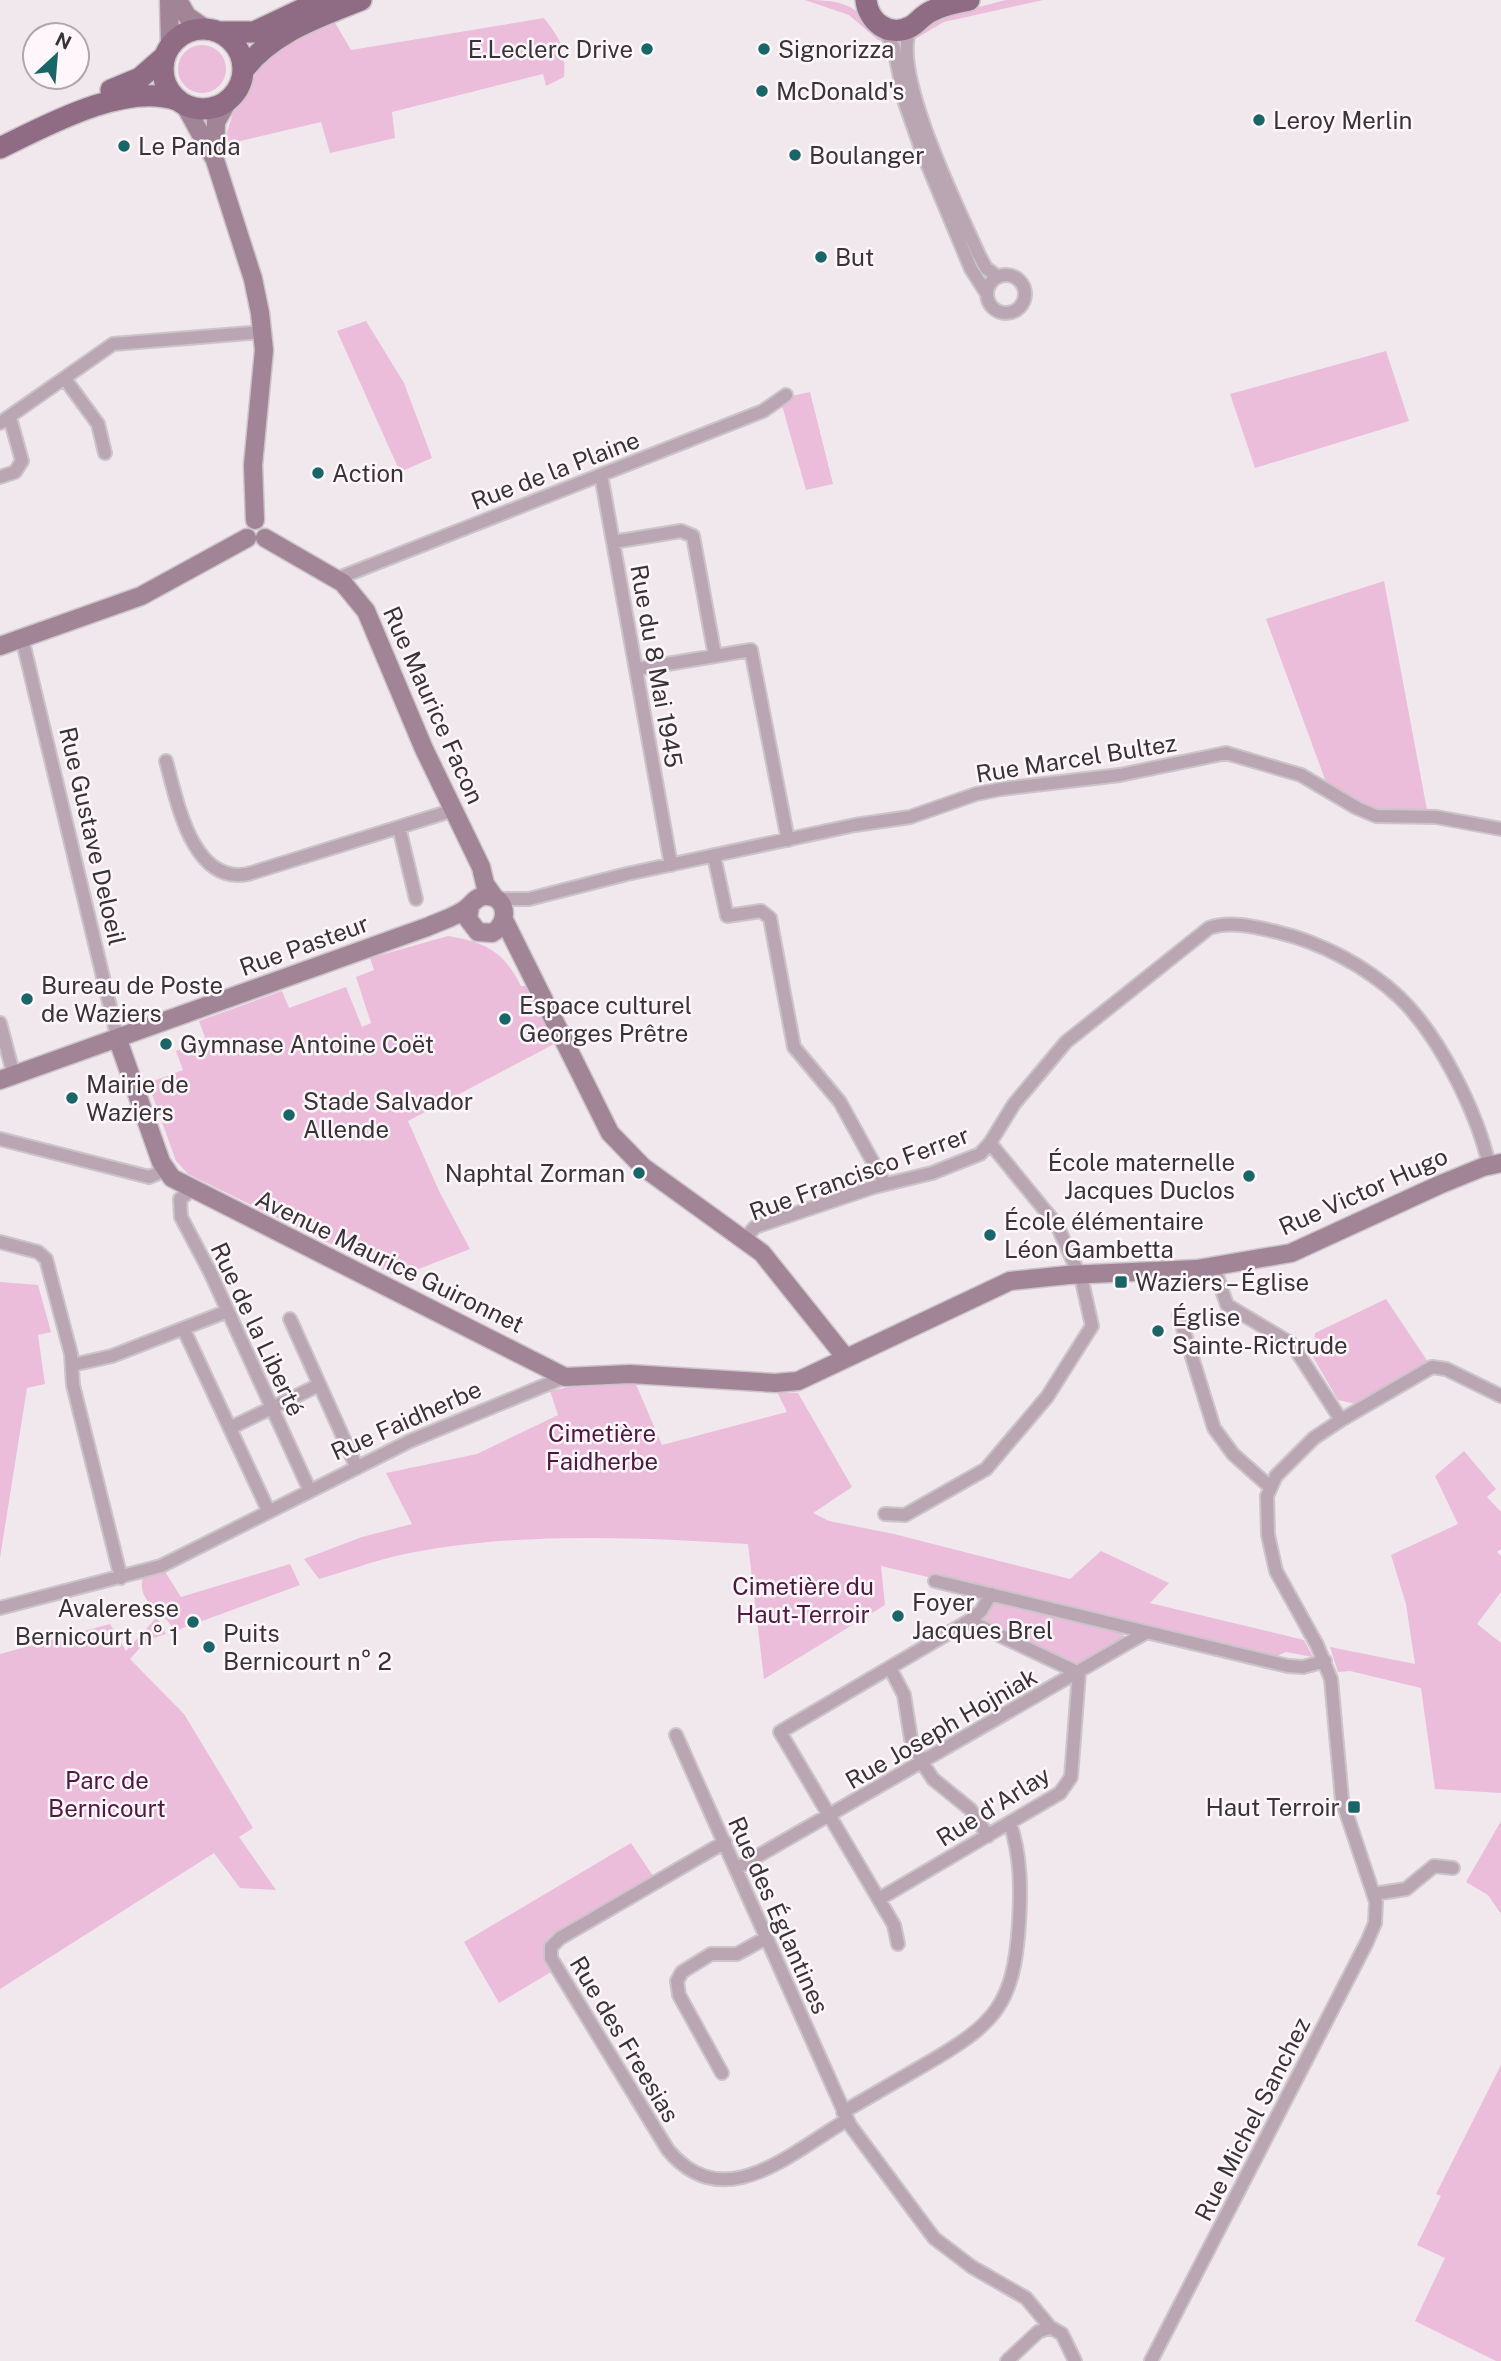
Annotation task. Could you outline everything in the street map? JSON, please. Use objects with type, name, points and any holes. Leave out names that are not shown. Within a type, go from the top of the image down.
[{"type":"main road","points":[[0,133],[134,81],[153,69],[186,32],[254,32],[322,0]]},
{"type":"main road","points":[[0,148],[118,99],[150,94],[206,109],[228,101],[239,88],[243,71],[258,53],[276,40],[360,0]]},
{"type":"main road","points":[[846,0],[873,13],[897,30],[919,14],[969,0]]},
{"type":"main road","points":[[212,30],[236,46],[243,71]]},
{"type":"main road","points":[[167,51],[163,77],[181,102]]},
{"type":"street","points":[[167,51],[169,0]]},
{"type":"street","points":[[178,0],[187,16],[212,30]]},
{"type":"street","points":[[873,13],[892,43],[905,103],[923,154],[971,268],[991,306],[1001,313],[1012,313],[1022,306],[1026,295],[1021,282],[1012,276],[998,277],[990,284],[987,294]]},
{"type":"street","points":[[919,14],[906,52],[925,126],[979,256],[986,268],[998,277]]},
{"type":"street","points":[[215,160],[215,127],[228,101]]},
{"type":"street","points":[[0,646],[141,596],[256,538],[266,526],[255,520],[253,466],[263,364],[263,332],[253,279],[215,160],[181,102]]},
{"type":"street","points":[[0,477],[18,470],[22,461],[5,420],[113,344],[263,332]]},
{"type":"street","points":[[65,379],[98,424],[105,453]]},
{"type":"street","name":"Rue de la Plaine","points":[[336,579],[763,411],[786,395]]},
{"type":"street","name":"Rue du 8 Mai 1945","points":[[601,475],[671,865]]},
{"type":"street","points":[[613,542],[681,531],[692,536],[715,656]]},
{"type":"street","name":"Rue Maurice Facon","points":[[256,538],[336,579],[354,595],[371,620],[413,724],[476,857],[485,884],[500,908],[610,1133],[643,1167],[767,1258],[846,1358]]},
{"type":"street","name":"Rue Gustave Deloeil","points":[[22,638],[118,1040],[166,1170]]},
{"type":"street","points":[[636,669],[751,650],[788,840]]},
{"type":"street","name":"Rue Marcel Bultez","points":[[500,908],[671,865],[855,825],[910,817],[976,794],[1120,775],[1230,754],[1301,775],[1376,816],[1436,817],[1501,829]]},
{"type":"street","points":[[166,761],[187,830],[213,869],[223,874],[248,874],[454,810]]},
{"type":"street","points":[[399,827],[416,899]]},
{"type":"street","points":[[714,856],[727,916],[761,911],[770,918],[794,1047],[839,1102],[885,1184]]},
{"type":"street","name":"Rue Maurice Facon","points":[[471,903],[478,879],[476,857]]},
{"type":"street","points":[[483,896],[500,908],[492,933],[480,932],[472,927],[467,917],[471,903],[483,896]]},
{"type":"street","name":"Rue Pasteur","points":[[7,1078],[427,927],[471,903]]},
{"type":"street","name":"Rue Pasteur","points":[[427,927],[456,922],[472,927]]},
{"type":"street","name":"Rue Francisco Ferrer","points":[[744,1240],[755,1227],[885,1184],[906,1182],[980,1154],[1014,1104],[1066,1042],[1209,928],[1228,924],[1270,930],[1310,942],[1351,963],[1398,996],[1420,1023],[1455,1080],[1495,1164]]},
{"type":"street","points":[[0,1023],[7,1078]]},
{"type":"street","points":[[0,1139],[149,1177],[166,1170],[192,1190]]},
{"type":"street","points":[[885,1514],[905,1515],[986,1469],[1047,1396],[1093,1322],[1079,1275],[1049,1213],[990,1143]]},
{"type":"street","name":"Rue Victor Hugo","points":[[1079,1275],[1214,1267],[1306,1249],[1419,1193],[1495,1164]]},
{"type":"street","name":"Rue de la Liberté","points":[[192,1190],[180,1199],[180,1214],[228,1311],[310,1491]]},
{"type":"street","name":"Avenue Maurice Guironnet","points":[[192,1190],[397,1290],[565,1377]]},
{"type":"street","points":[[0,1242],[40,1253],[46,1259],[72,1365],[73,1385],[121,1578]]},
{"type":"street","points":[[1214,1267],[1227,1305],[1292,1344],[1341,1420]]},
{"type":"street","name":"Rue Faidherbe","points":[[0,1608],[121,1578],[169,1562],[410,1441],[565,1377],[621,1373],[782,1384],[813,1376],[1010,1281],[1079,1275]]},
{"type":"street","points":[[72,1365],[103,1359],[228,1311]]},
{"type":"street","points":[[1179,1315],[1214,1428],[1233,1454],[1270,1487],[1276,1476],[1314,1438],[1432,1367],[1446,1369],[1501,1396]]},
{"type":"street","points":[[290,1319],[357,1468]]},
{"type":"street","points":[[184,1330],[269,1512]]},
{"type":"street","points":[[230,1428],[320,1385]]},
{"type":"street","name":"Rue Michel Sanchez","points":[[1152,2361],[1371,1932],[1376,1916],[1374,1894],[1342,1800],[1334,1695],[1325,1661],[1271,1557],[1267,1502],[1270,1487]]},
{"type":"street","points":[[934,1581],[1289,1666],[1303,1667],[1325,1661]]},
{"type":"street","points":[[898,1944],[896,1929],[780,1732],[969,1621],[981,1611],[991,1594]]},
{"type":"street","points":[[969,1621],[1079,1673]]},
{"type":"street","name":"Rue Joseph Hojniak","points":[[737,1868],[923,1764],[1145,1633]]},
{"type":"street","points":[[890,1668],[904,1695],[911,1740],[923,1764],[933,1779],[970,1809],[988,1836]]},
{"type":"street","name":"Rue d'Arlay","points":[[879,1899],[1060,1793],[1069,1782],[1079,1673]]},
{"type":"street","name":"Rue des Églantines","points":[[676,1735],[845,2116],[934,2238],[972,2267],[1026,2298],[1050,2327],[1062,2334],[1075,2361]]},
{"type":"street","points":[[845,2116],[970,2038],[989,2021],[1003,2000],[1016,1963],[1021,1881],[1010,1823]]},
{"type":"street","name":"Rue des Freesias","points":[[725,1842],[560,1938],[551,1947],[551,1958],[668,2150],[696,2174],[721,2181],[751,2176],[845,2116]]},
{"type":"street","points":[[1374,1894],[1406,1889],[1434,1866],[1453,1868]]},
{"type":"street","points":[[722,2073],[679,1995],[677,1981],[682,1972],[711,1954],[737,1954],[766,1938]]},
{"type":"street","points":[[1007,2361],[1041,2329],[1050,2327]]},
{"type":"green space","points":[[805,0],[834,2],[853,9],[888,43],[878,40],[849,15]]},
{"type":"green space","points":[[1006,0],[1043,0],[944,22],[910,42],[927,20]]},
{"type":"green space","points":[[544,18],[561,45],[564,67],[564,77],[546,86],[543,74],[392,112],[395,138],[330,153],[321,122],[223,145],[233,113],[248,94],[257,70],[270,55],[334,21],[351,50]]},
{"type":"green space","points":[[202,45],[219,52],[226,69],[219,86],[202,93],[185,86],[178,69],[185,52]]},
{"type":"green space","points":[[366,321],[404,383],[432,458],[400,472],[337,331]]},
{"type":"green space","points":[[1386,351],[1409,421],[1255,468],[1230,394]]},
{"type":"green space","points":[[810,392],[833,484],[806,490],[781,402],[787,397]]},
{"type":"green space","points":[[1384,581],[1427,810],[1390,813],[1369,808],[1326,782],[1266,619]]},
{"type":"green space","points":[[448,936],[483,945],[500,957],[515,974],[521,986],[528,986],[556,1043],[408,1121],[439,1191],[470,1249],[398,1277],[188,1174],[176,1161],[148,1083],[183,1070],[176,1051],[206,1040],[199,1021],[282,991],[289,1008],[346,987],[362,1027],[371,1023],[356,977],[374,970],[370,958]]},
{"type":"green space","points":[[0,1282],[38,1285],[51,1332],[38,1335],[45,1384],[27,1388],[0,1558]]},
{"type":"green space","points":[[1386,1299],[1428,1362],[1356,1404],[1338,1400],[1313,1357],[1315,1333]]},
{"type":"green space","points":[[635,1382],[662,1445],[787,1412],[777,1392],[798,1393],[852,1487],[813,1513],[829,1521],[894,1534],[1070,1579],[1101,1551],[1169,1583],[1150,1603],[1304,1640],[1313,1657],[1286,1652],[1273,1658],[881,1566],[885,1605],[764,1679],[748,1544],[661,1539],[526,1539],[438,1548],[396,1556],[319,1579],[304,1559],[362,1537],[412,1524],[386,1473],[477,1454],[558,1415],[550,1391],[588,1383]]},
{"type":"green space","points":[[1464,1451],[1496,1489],[1487,1497],[1501,1512],[1501,1549],[1497,1552],[1501,1556],[1501,1592],[1477,1624],[1501,1643],[1501,1793],[1435,1789],[1421,1688],[1350,1671],[1338,1672],[1330,1647],[1415,1664],[1406,1604],[1391,1555],[1458,1524],[1435,1476]]},
{"type":"green space","points":[[290,1564],[300,1585],[175,1631],[143,1593],[143,1577],[164,1570],[181,1597]]},
{"type":"green space","points":[[992,1599],[1123,1631],[1124,1639],[1076,1666],[977,1620]]},
{"type":"green space","name":"Parc de Bernicourt","points":[[157,1617],[166,1634],[147,1640],[130,1659],[184,1714],[253,1828],[239,1837],[276,1890],[240,1888],[214,1853],[0,1989],[0,1654],[110,1624],[126,1651]]},
{"type":"green space","points":[[1501,1821],[1501,1914],[1488,1895],[1466,1882]]},
{"type":"green space","points":[[631,1843],[653,1876],[550,1936],[543,1954],[551,1972],[499,2003],[464,1942]]},
{"type":"green space","points":[[1501,2065],[1501,2361],[1496,2361],[1415,2321],[1445,2258],[1417,2245],[1441,2196],[1436,2194]]},
{"type":"place","name":"E.Leclerc Drive","points":[[647,49]]},
{"type":"place","name":"Signorizza","points":[[764,49]]},
{"type":"place","name":"McDonald's","points":[[762,91]]},
{"type":"place","name":"Leroy Merlin","points":[[1259,120]]},
{"type":"place","name":"Le Panda","points":[[124,146]]},
{"type":"place","name":"Boulanger","points":[[795,155]]},
{"type":"place","name":"But","points":[[821,257]]},
{"type":"place","name":"Action","points":[[318,473]]},
{"type":"place","name":"Bureau de Poste de Waziers","points":[[27,999]]},
{"type":"place","name":"Espace culturel Georges Prêtre","points":[[505,1019]]},
{"type":"place","name":"Gymnase Antoine Coët","points":[[166,1044]]},
{"type":"place","name":"Mairie de Waziers","points":[[72,1098]]},
{"type":"place","name":"Stade Salvador Allende","points":[[289,1115]]},
{"type":"place","name":"Naphtal Zorman","points":[[639,1173]]},
{"type":"place","name":"École maternelle Jacques Duclos","points":[[1249,1176]]},
{"type":"place","name":"École élémentaire Léon Gambetta","points":[[990,1235]]},
{"type":"place","name":"Waziers – Église","points":[[1121,1282]]},
{"type":"place","name":"Église Sainte-Rictrude","points":[[1158,1331]]},
{"type":"place","name":"Foyer Jacques Brel","points":[[898,1616]]},
{"type":"place","name":"Avaleresse Bernicourt n° 1","points":[[193,1622]]},
{"type":"place","name":"Puits Bernicourt n° 2","points":[[209,1647]]},
{"type":"place","name":"Haut Terroir","points":[[1354,1807]]},
{"type":"park label","name":"Cimetière Faidherbe","points":[[602,1447]]},
{"type":"park label","name":"Cimetière du Haut-Terroir","points":[[803,1600]]}]
